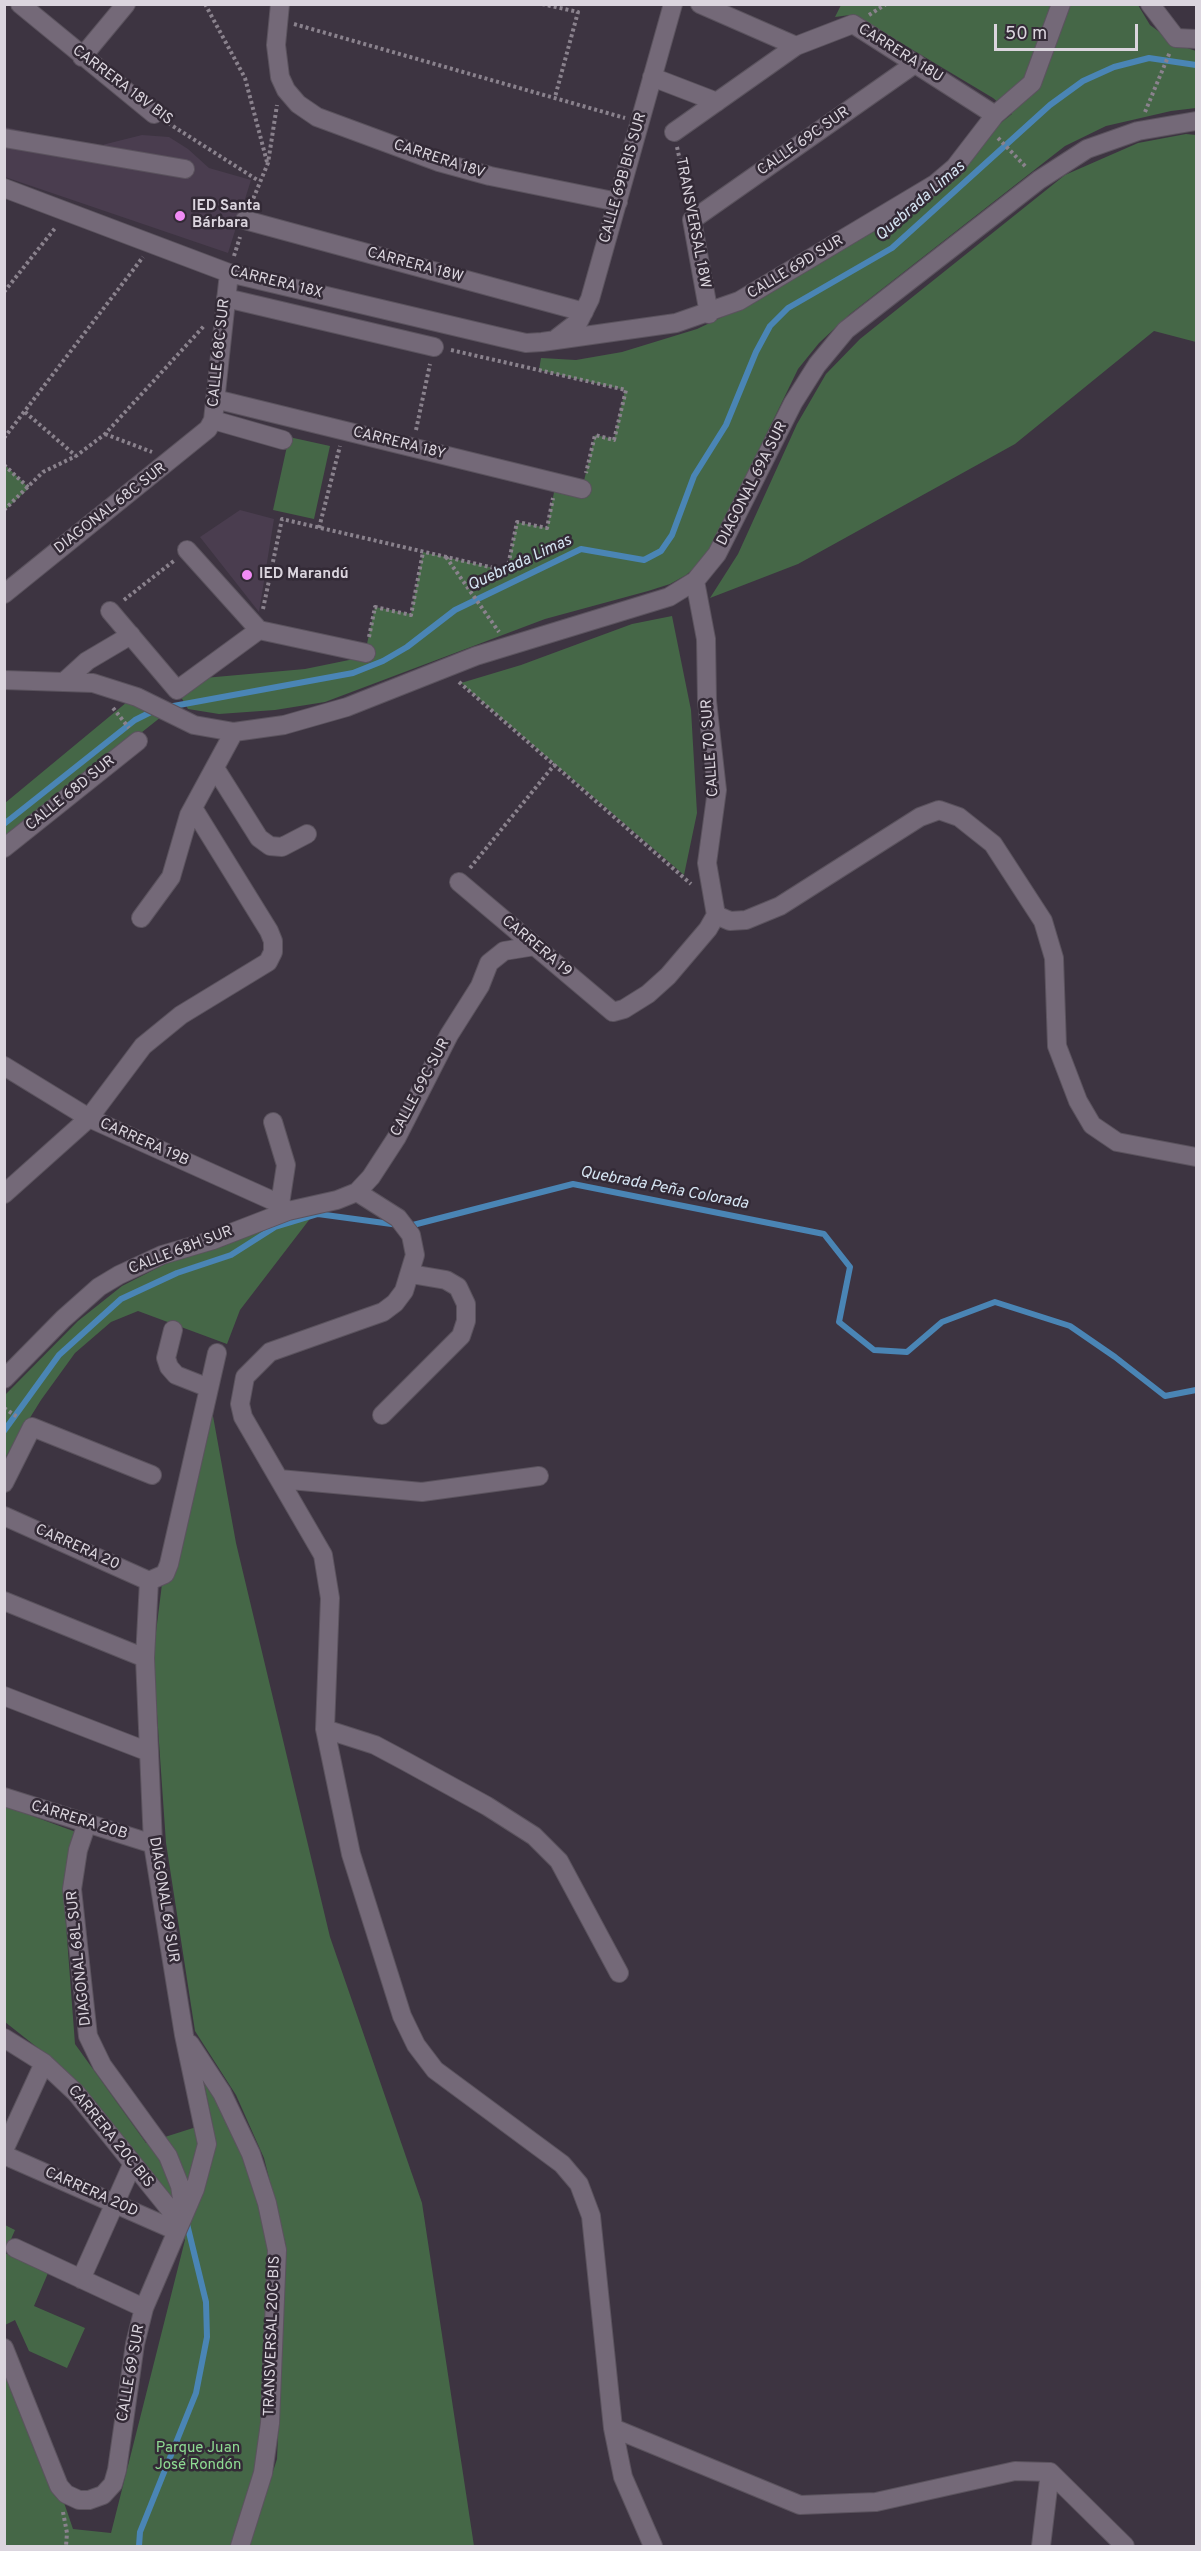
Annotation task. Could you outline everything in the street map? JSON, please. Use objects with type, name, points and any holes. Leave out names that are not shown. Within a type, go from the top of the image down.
[{"type":"street","name":"CARRERA 18V BIS","points":[[21,4],[82,57],[154,114]]},
{"type":"street","points":[[82,57],[126,4]]},
{"type":"street","name":"CALLE 69B BIS SUR","points":[[556,339],[579,321],[585,312],[673,4]]},
{"type":"street","points":[[700,4],[796,46]]},
{"type":"street","name":"CALLE 69D SUR","points":[[556,339],[641,329],[709,314],[739,301],[935,184],[955,168],[995,115],[1032,83],[1061,4]]},
{"type":"street","points":[[1150,4],[1176,38],[1197,39]]},
{"type":"street","points":[[279,12],[276,45],[280,77]]},
{"type":"street","name":"CARRERA 18U","points":[[796,46],[853,24],[995,115]]},
{"type":"street","points":[[674,132],[796,46]]},
{"type":"street","name":"CALLE 69C SUR","points":[[692,220],[916,63]]},
{"type":"street","name":"CARRERA 18V","points":[[280,77],[286,90],[298,104],[317,117],[439,162],[480,174],[618,202]]},
{"type":"street","points":[[652,77],[717,102]]},
{"type":"street","name":"DIAGONAL 69A SUR","points":[[4,680],[93,683],[137,698],[194,725],[234,732],[284,725],[324,714],[509,644],[669,597],[695,581],[712,561],[729,535],[802,388],[831,346],[846,330],[1040,180],[1087,149],[1138,131],[1197,121]]},
{"type":"street","points":[[4,138],[185,170]]},
{"type":"street","name":"CARRERA 18X","points":[[4,188],[229,273],[504,339],[526,343],[556,339]]},
{"type":"street","name":"CARRERA 18W","points":[[245,219],[585,312]]},
{"type":"street","name":"TRANSVERSAL 18W","points":[[692,220],[709,314]]},
{"type":"street","name":"CALLE 68C SUR","points":[[213,420],[229,273]]},
{"type":"street","name":"CARRERA 18X","points":[[226,301],[434,347]]},
{"type":"street","name":"CARRERA 18Y","points":[[215,399],[582,489]]},
{"type":"street","points":[[213,420],[283,441]]},
{"type":"street","name":"DIAGONAL 68C SUR","points":[[4,594],[172,460],[208,429],[213,420]]},
{"type":"street","points":[[187,550],[259,630],[366,652]]},
{"type":"street","name":"CALLE 70 SUR","points":[[695,581],[706,639],[707,701],[717,790],[707,863],[716,915]]},
{"type":"street","points":[[110,611],[177,690],[259,630]]},
{"type":"street","points":[[64,682],[87,661],[131,635]]},
{"type":"street","points":[[141,918],[171,877],[193,808],[234,732]]},
{"type":"street","name":"CALLE 68D SUR","points":[[4,848],[134,736]]},
{"type":"street","points":[[215,768],[259,838],[282,847],[307,834]]},
{"type":"street","points":[[4,1194],[89,1118],[143,1046],[181,1015],[268,962],[273,952],[273,940],[269,931],[193,808]]},
{"type":"street","points":[[716,915],[730,921],[746,920],[780,906],[920,817],[939,810],[959,817],[993,844],[1043,921],[1054,958],[1057,1046],[1078,1101],[1092,1125],[1117,1142],[1197,1157]]},
{"type":"street","name":"CARRERA 19","points":[[459,882],[613,1012],[624,1009],[648,994],[668,976],[708,929],[716,915]]},
{"type":"street","name":"CALLE 69C SUR","points":[[357,1192],[371,1177],[397,1137],[449,1035],[480,986],[489,963],[504,951],[535,946]]},
{"type":"street","name":"CARRERA 19B","points":[[4,1066],[89,1118],[284,1207]]},
{"type":"street","points":[[273,1122],[286,1165],[284,1207],[337,1200],[357,1192],[398,1218],[411,1235],[415,1255],[411,1274],[404,1291],[395,1304],[383,1312],[270,1352],[245,1377],[240,1404],[243,1417],[323,1555],[330,1598],[325,1729],[351,1854],[402,2016],[416,2045],[435,2070],[562,2164],[579,2184],[591,2216],[613,2428],[623,2477],[653,2547]]},
{"type":"street","name":"CALLE 68H SUR","points":[[8,1371],[99,1287],[119,1275],[162,1255],[213,1240],[284,1207]]},
{"type":"street","points":[[382,1415],[461,1336],[466,1321],[466,1304],[458,1287],[446,1280],[411,1274]]},
{"type":"street","points":[[173,1330],[166,1358],[169,1367],[176,1375],[209,1388]]},
{"type":"street","points":[[150,1581],[165,1574],[170,1564],[217,1353]]},
{"type":"street","points":[[4,1484],[32,1427],[152,1475]]},
{"type":"street","points":[[279,1479],[422,1492],[540,1476]]},
{"type":"street","name":"CARRERA 20","points":[[4,1516],[150,1581]]},
{"type":"street","name":"DIAGONAL 69 SUR","points":[[150,1581],[145,1658],[153,1844],[184,2034],[207,2144],[199,2178],[180,2222]]},
{"type":"street","points":[[4,1601],[145,1658]]},
{"type":"street","points":[[4,1696],[149,1752]]},
{"type":"street","points":[[325,1729],[375,1745],[395,1755],[488,1806],[534,1836],[559,1861],[619,1973]]},
{"type":"street","name":"CARRERA 20B","points":[[6,1802],[87,1823],[153,1844]]},
{"type":"street","name":"DIAGONAL 68L SUR","points":[[87,1823],[78,1850],[72,1889],[88,2036],[102,2065],[168,2157],[182,2195],[180,2222]]},
{"type":"street","name":"TRANSVERSAL 20C BIS","points":[[184,2034],[222,2094],[251,2154],[267,2203],[277,2250],[270,2423],[263,2473],[240,2547]]},
{"type":"street","name":"CARRERA 20C BIS","points":[[4,2038],[44,2063],[90,2109],[132,2165],[180,2222]]},
{"type":"street","points":[[4,2150],[44,2063]]},
{"type":"street","name":"CARRERA 20D","points":[[4,2156],[115,2204],[180,2222]]},
{"type":"street","points":[[81,2279],[132,2165]]},
{"type":"street","name":"CALLE 69 SUR","points":[[4,2348],[62,2490],[80,2500],[99,2498],[110,2488],[117,2470],[135,2344],[144,2308],[180,2222]]},
{"type":"street","points":[[15,2248],[144,2308]]},
{"type":"street","points":[[613,2428],[800,2505],[876,2502],[1015,2471],[1050,2472],[1125,2547]]},
{"type":"street","points":[[1041,2547],[1050,2472]]},
{"type":"path","points":[[205,4],[245,78],[268,163]]},
{"type":"path","points":[[542,4],[578,12],[555,97]]},
{"type":"path","points":[[279,12],[640,122]]},
{"type":"path","points":[[1138,131],[1172,49]]},
{"type":"path","points":[[229,273],[245,219],[268,163],[280,77]]},
{"type":"path","name":"CARRERA 18V BIS","points":[[154,114],[259,181]]},
{"type":"path","name":"TRANSVERSAL 18W","points":[[674,132],[692,220]]},
{"type":"path","points":[[996,136],[1014,154]]},
{"type":"path","points":[[4,292],[67,212]]},
{"type":"path","points":[[4,438],[153,244]]},
{"type":"path","points":[[4,510],[43,472],[76,456],[105,434],[226,301]]},
{"type":"path","points":[[412,447],[434,347],[626,390],[614,440],[595,435],[582,489]]},
{"type":"path","points":[[26,412],[76,456]]},
{"type":"path","points":[[319,528],[344,431]]},
{"type":"path","points":[[105,434],[172,460]]},
{"type":"path","points":[[4,465],[29,488]]},
{"type":"path","points":[[259,630],[282,519],[507,571],[517,522],[547,528],[556,482]]},
{"type":"path","points":[[110,611],[187,550]]},
{"type":"path","points":[[366,652],[375,608],[411,615],[423,552]]},
{"type":"path","points":[[446,557],[509,644]]},
{"type":"path","points":[[444,668],[684,875],[697,891]]},
{"type":"path","points":[[116,712],[134,736]]},
{"type":"path","points":[[459,882],[555,764]]},
{"type":"shaded area","name":"IED Santa Bárbara","points":[[5,127],[94,147],[142,135],[169,137],[188,149],[209,168],[251,180],[228,253],[5,177]]},
{"type":"shaded area","name":"IED Marandú","points":[[240,510],[274,519],[259,612],[200,537]]},
{"type":"green space","points":[[841,5],[1138,5],[1150,25],[1176,44],[1196,51],[1196,108],[1171,111],[1106,126],[1065,146],[850,314],[819,343],[798,369],[716,538],[704,560],[686,575],[670,584],[648,591],[545,619],[325,702],[275,710],[219,714],[188,709],[177,690],[193,679],[305,669],[349,660],[365,653],[375,607],[411,614],[423,552],[507,571],[517,522],[547,528],[556,482],[582,489],[595,435],[614,439],[625,390],[539,370],[541,358],[576,360],[622,352],[697,329],[741,308],[948,165],[1012,114],[993,98],[866,22],[850,15],[835,17]]},
{"type":"green space","points":[[1186,134],[1196,135],[1196,342],[1154,331],[1015,444],[798,564],[710,598],[738,554],[797,424],[826,374],[860,339],[1065,175],[1138,143]]},
{"type":"green space","points":[[289,437],[330,446],[314,519],[273,510]]},
{"type":"green space","points":[[5,465],[29,488],[5,510]]},
{"type":"green space","points":[[672,616],[691,710],[697,813],[684,875],[461,683],[521,665],[632,624]]},
{"type":"green space","points":[[127,702],[161,717],[5,841],[5,803]]},
{"type":"green space","points":[[319,1207],[240,1310],[227,1344],[138,1311],[111,1322],[75,1353],[41,1400],[5,1458],[5,1395],[78,1321],[122,1286],[177,1258],[224,1246],[263,1227]]},
{"type":"green space","points":[[209,1394],[236,1543],[330,1937],[422,2203],[474,2546],[249,2546],[277,2459],[286,2246],[264,2158],[236,2095],[195,2031],[166,1843],[153,1656],[162,1584]]},
{"type":"green space","name":"Parque Juan José Rondón","points":[[5,1806],[76,1832],[64,1898],[75,2044],[146,2143],[212,2122],[199,2058],[267,2203],[273,2372],[240,2546],[5,2546],[4,2349],[57,2482],[73,2529],[111,2533],[185,2240],[174,2207],[84,2090],[43,2052],[5,2022]]},
{"type":"green space","points":[[5,2225],[15,2230],[5,2253]]},
{"type":"green space","points":[[5,2253],[48,2273],[34,2306],[85,2328],[67,2368],[29,2351],[15,2320],[5,2325]]},
{"type":"waterway","name":"Quebrada Limas","points":[[168,707],[353,673],[383,661],[407,647],[455,610],[581,549],[644,560],[661,551],[672,535],[694,476],[726,425],[756,352],[770,326],[788,308],[892,248],[1050,105],[1083,81],[1114,67],[1149,58],[1196,65]]},
{"type":"waterway","name":"Quebrada Limas","points":[[4,824],[135,720],[155,710]]},
{"type":"waterway","name":"Quebrada Peña Colorada","points":[[409,1226],[573,1184],[824,1234],[850,1267],[839,1322],[874,1350],[907,1352],[942,1322],[995,1302],[1070,1326],[1165,1396],[1196,1390]]},
{"type":"waterway","name":"Quebrada Peña Colorada","points":[[4,1431],[59,1355],[121,1299],[177,1273],[231,1255],[275,1227],[318,1214],[399,1225]]},
{"type":"waterway","points":[[139,2546],[140,2532],[196,2393],[207,2337],[206,2302],[187,2224]]},
{"type":"place","name":"IED Santa Bárbara","points":[[180,216]]},
{"type":"place","name":"IED Marandú","points":[[247,575]]}]
